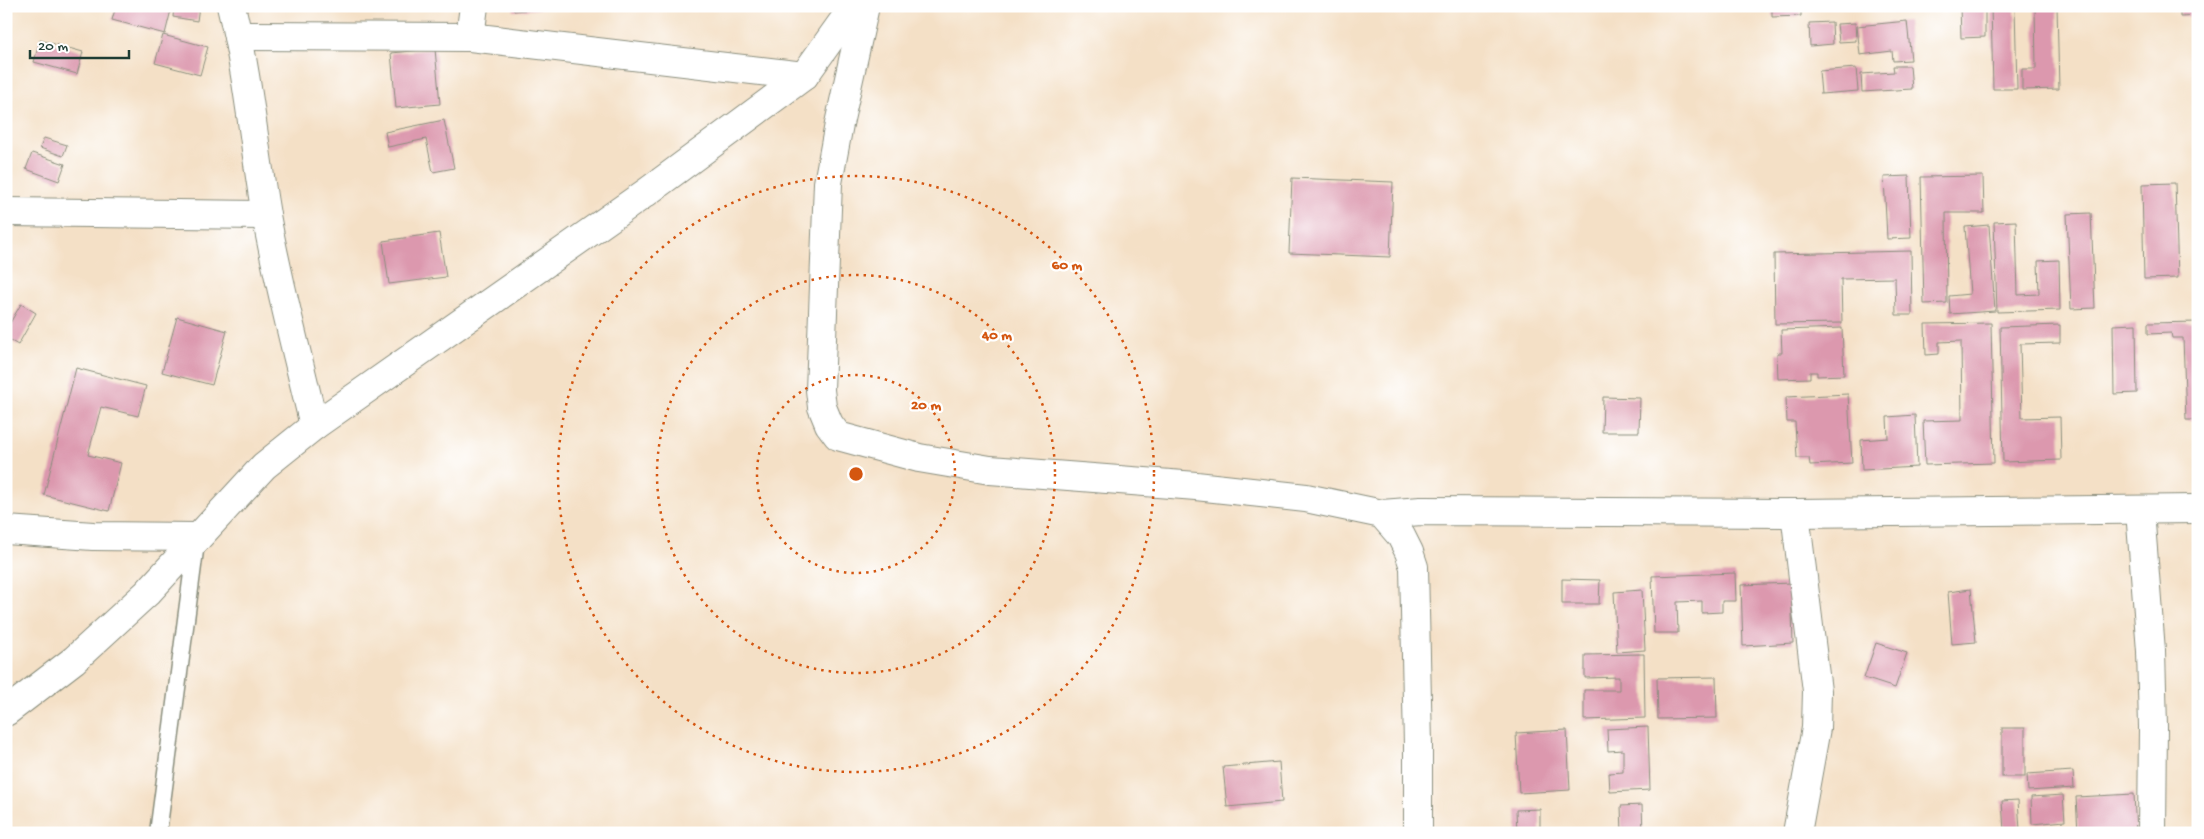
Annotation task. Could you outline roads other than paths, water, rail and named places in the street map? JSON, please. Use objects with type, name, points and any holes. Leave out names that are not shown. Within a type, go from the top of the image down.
[{"type":"street","points":[[231,6],[238,36],[266,215],[314,426]]},
{"type":"street","points":[[470,37],[474,6]]},
{"type":"street","points":[[6,712],[74,660],[132,606],[264,466],[314,426],[647,192],[804,76],[854,6]]},
{"type":"street","points":[[865,6],[828,183],[820,390],[822,407],[829,424],[838,436],[951,465],[990,470],[1196,486],[1306,498],[1382,514],[1421,511],[1794,513],[2198,509]]},
{"type":"street","points":[[238,36],[470,37],[804,76]]},
{"type":"street","points":[[6,212],[266,215]]},
{"type":"street","points":[[2140,511],[2151,670],[2152,833]]},
{"type":"street","points":[[1794,513],[1817,690],[1816,728],[1797,833]]},
{"type":"street","points":[[1382,514],[1400,536],[1409,552],[1414,567],[1418,705],[1418,833]]},
{"type":"street","points":[[6,530],[94,536],[197,537]]},
{"type":"lane","points":[[158,833],[197,537]]}]
